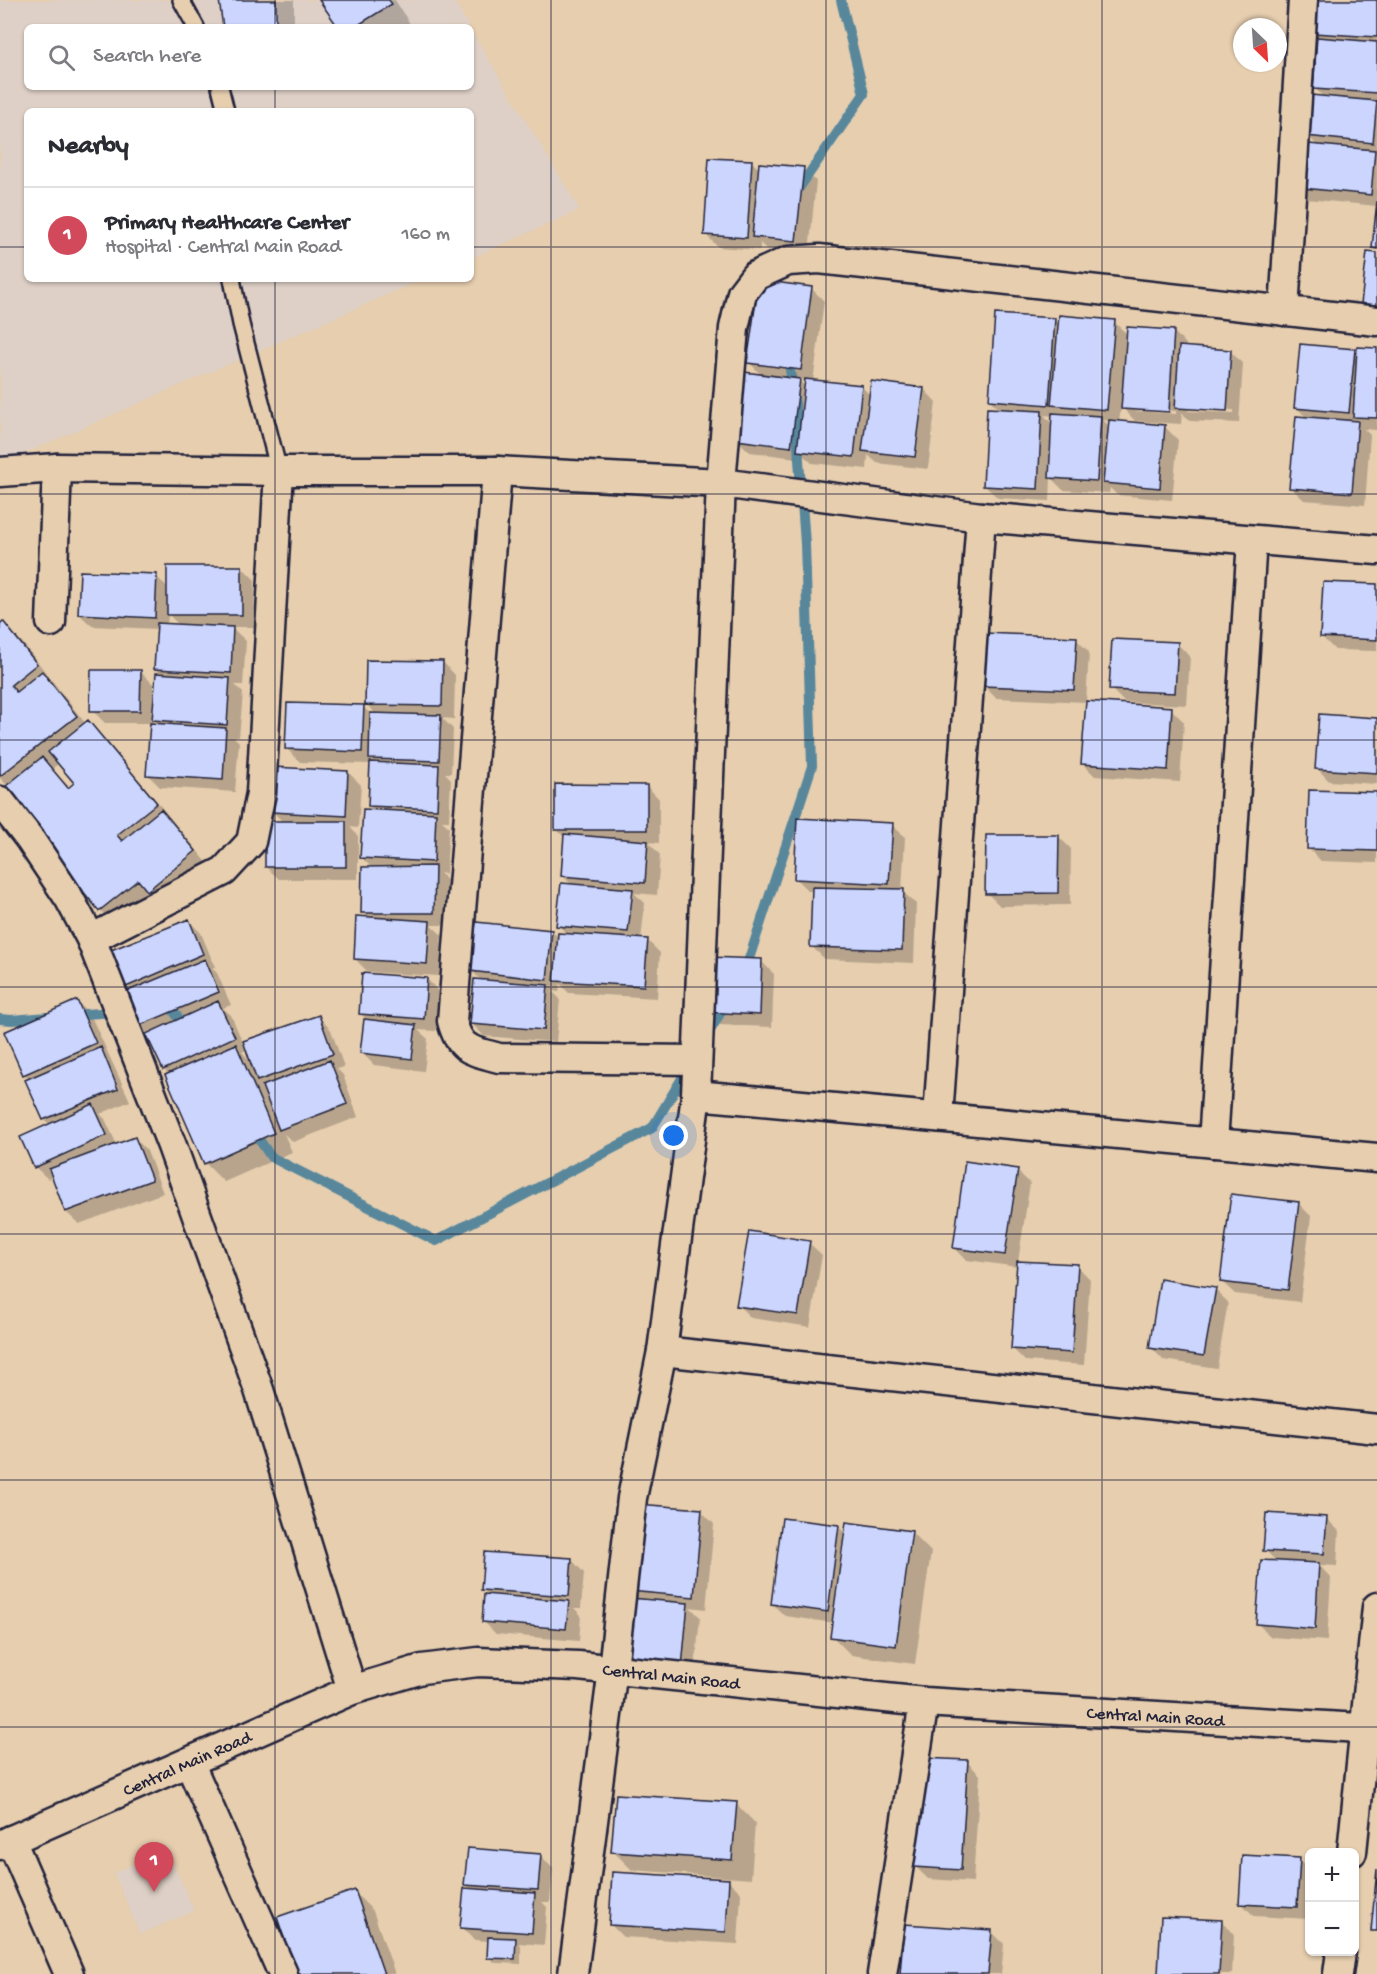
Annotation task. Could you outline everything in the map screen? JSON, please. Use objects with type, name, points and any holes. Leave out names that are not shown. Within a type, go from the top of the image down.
[{"type":"street","points":[[1284,311],[1303,0]]},
{"type":"street","points":[[573,1974],[613,1669],[632,1498],[662,1351],[696,1095],[721,483],[735,328],[742,294],[755,276],[788,261],[819,259],[1377,321]]},
{"type":"street","points":[[51,622],[57,468]]},
{"type":"street","points":[[0,472],[57,468],[497,471],[721,483],[981,517],[1377,550]]},
{"type":"street","points":[[91,939],[224,871],[251,842],[261,793],[279,471]]},
{"type":"street","points":[[497,471],[452,1021],[456,1036],[468,1049],[499,1058],[697,1060]]},
{"type":"street","points":[[938,1117],[981,517]]},
{"type":"street","points":[[1213,1143],[1252,540]]},
{"type":"street","points":[[0,801],[63,890],[91,939],[172,1146],[259,1390],[352,1690]]},
{"type":"street","points":[[696,1095],[1377,1158]]},
{"type":"street","points":[[662,1351],[1377,1429]]},
{"type":"street","points":[[1353,1848],[1371,1728],[1377,1607]]},
{"type":"street","name":"Central Main Road","points":[[5,1843],[352,1690],[422,1669],[478,1662],[613,1669],[924,1702],[1371,1728]]},
{"type":"street","points":[[882,1974],[924,1702]]},
{"type":"street","points":[[189,1762],[283,1974]]},
{"type":"street","points":[[5,1843],[69,1974]]},
{"type":"street","points":[[1338,1974],[1340,1956]]},
{"type":"lane","points":[[182,0],[194,24]]},
{"type":"lane","points":[[221,90],[224,108]]},
{"type":"lane","points":[[233,282],[241,324],[279,471]]},
{"type":"shaded area","points":[[0,0],[453,0],[467,24],[24,24],[24,90],[474,90],[474,35],[580,210],[474,257],[474,108],[24,108],[24,282],[416,282],[0,464]]},
{"type":"shaded area","points":[[167,1849],[194,1911],[140,1934],[114,1873]]},
{"type":"building","points":[[219,0],[276,0],[276,24],[223,24]]},
{"type":"building","points":[[319,0],[389,0],[392,4],[360,24],[336,24]]},
{"type":"building","points":[[1315,0],[1377,0],[1377,37],[1313,33]]},
{"type":"building","points":[[1317,37],[1377,42],[1377,93],[1313,89]]},
{"type":"building","points":[[1310,95],[1377,101],[1373,143],[1306,136]]},
{"type":"building","points":[[1297,143],[1375,150],[1371,195],[1293,187]]},
{"type":"building","points":[[709,158],[752,160],[747,238],[704,235]]},
{"type":"building","points":[[759,163],[804,167],[796,241],[752,237]]},
{"type":"building","points":[[1377,201],[1377,249],[1372,248]]},
{"type":"building","points":[[1367,252],[1377,253],[1377,305],[1361,304]]},
{"type":"building","points":[[759,280],[812,287],[801,370],[747,363]]},
{"type":"building","points":[[995,314],[1055,318],[1049,405],[989,400]]},
{"type":"building","points":[[1059,315],[1115,320],[1107,410],[1051,405]]},
{"type":"building","points":[[1127,327],[1174,330],[1169,412],[1121,409]]},
{"type":"building","points":[[1300,344],[1355,349],[1349,413],[1294,408]]},
{"type":"building","points":[[1179,346],[1231,350],[1227,411],[1175,408]]},
{"type":"building","points":[[1357,347],[1377,348],[1377,418],[1353,417]]},
{"type":"building","points":[[744,372],[800,379],[791,447],[736,440]]},
{"type":"building","points":[[805,379],[862,385],[854,457],[797,451]]},
{"type":"building","points":[[871,381],[924,388],[915,457],[862,451]]},
{"type":"building","points":[[987,408],[1042,411],[1038,489],[983,486]]},
{"type":"building","points":[[1052,413],[1101,416],[1097,481],[1049,478]]},
{"type":"building","points":[[1296,416],[1358,421],[1352,493],[1289,488]]},
{"type":"building","points":[[1109,420],[1165,425],[1160,488],[1103,483]]},
{"type":"building","points":[[167,566],[242,566],[242,615],[167,615]]},
{"type":"building","points":[[80,571],[157,574],[155,618],[78,614]]},
{"type":"building","points":[[1323,582],[1377,584],[1377,640],[1320,637]]},
{"type":"building","points":[[3,621],[37,664],[11,685],[16,692],[42,671],[77,716],[0,776],[0,624]]},
{"type":"building","points":[[157,623],[233,627],[231,673],[154,669]]},
{"type":"building","points":[[985,633],[1077,637],[1074,690],[982,686]]},
{"type":"building","points":[[1112,639],[1178,642],[1175,693],[1109,690]]},
{"type":"building","points":[[366,660],[443,661],[442,706],[365,705]]},
{"type":"building","points":[[91,670],[141,670],[140,711],[90,711]]},
{"type":"building","points":[[156,673],[230,678],[227,725],[152,720]]},
{"type":"building","points":[[1086,701],[1172,707],[1168,770],[1081,764]]},
{"type":"building","points":[[287,703],[364,705],[362,752],[285,749]]},
{"type":"building","points":[[370,713],[441,715],[439,761],[369,759]]},
{"type":"building","points":[[1319,714],[1377,718],[1377,773],[1315,769]]},
{"type":"building","points":[[88,720],[157,803],[117,835],[122,841],[161,809],[196,851],[147,891],[138,880],[99,911],[1,790],[42,757],[68,788],[74,783],[48,752]]},
{"type":"building","points":[[150,723],[226,728],[223,780],[146,775]]},
{"type":"building","points":[[370,762],[439,765],[437,809],[368,806]]},
{"type":"building","points":[[273,767],[348,771],[346,816],[271,812]]},
{"type":"building","points":[[555,784],[647,785],[647,830],[555,830]]},
{"type":"building","points":[[1309,790],[1377,792],[1377,851],[1307,849]]},
{"type":"building","points":[[363,809],[436,813],[434,862],[360,858]]},
{"type":"building","points":[[797,818],[893,823],[889,884],[794,879]]},
{"type":"building","points":[[265,821],[346,821],[346,867],[265,867]]},
{"type":"building","points":[[564,834],[648,841],[645,883],[561,876]]},
{"type":"building","points":[[986,835],[1059,835],[1058,893],[985,894]]},
{"type":"building","points":[[435,866],[434,913],[361,913],[362,867]]},
{"type":"building","points":[[561,883],[633,889],[628,932],[556,926]]},
{"type":"building","points":[[812,887],[904,889],[902,950],[810,947]]},
{"type":"building","points":[[356,916],[430,921],[427,964],[354,959]]},
{"type":"building","points":[[189,919],[203,954],[126,987],[111,950]]},
{"type":"building","points":[[476,922],[552,930],[547,980],[470,971]]},
{"type":"building","points":[[558,933],[648,939],[644,986],[554,981]]},
{"type":"building","points":[[708,957],[762,959],[760,1015],[706,1012]]},
{"type":"building","points":[[205,959],[219,992],[136,1027],[123,993]]},
{"type":"building","points":[[362,973],[427,978],[424,1019],[359,1014]]},
{"type":"building","points":[[474,979],[548,985],[544,1030],[470,1024]]},
{"type":"building","points":[[77,1000],[96,1043],[23,1075],[4,1032]]},
{"type":"building","points":[[218,1001],[235,1037],[163,1070],[146,1034]]},
{"type":"building","points":[[319,1015],[333,1054],[257,1081],[243,1041]]},
{"type":"building","points":[[364,1019],[416,1025],[412,1059],[360,1053]]},
{"type":"building","points":[[236,1044],[274,1133],[204,1164],[165,1075]]},
{"type":"building","points":[[101,1047],[118,1089],[43,1120],[25,1080]]},
{"type":"building","points":[[330,1060],[347,1104],[279,1130],[262,1086]]},
{"type":"building","points":[[93,1104],[107,1135],[34,1168],[20,1137]]},
{"type":"building","points":[[135,1137],[152,1180],[65,1212],[49,1169]]},
{"type":"building","points":[[965,1161],[1018,1169],[1005,1255],[953,1248]]},
{"type":"building","points":[[1231,1194],[1299,1202],[1288,1290],[1220,1282]]},
{"type":"building","points":[[749,1231],[810,1241],[798,1315],[736,1306]]},
{"type":"building","points":[[1017,1261],[1078,1264],[1072,1353],[1011,1349]]},
{"type":"building","points":[[1160,1279],[1216,1288],[1204,1356],[1149,1348]]},
{"type":"building","points":[[637,1504],[702,1509],[694,1597],[629,1591]]},
{"type":"building","points":[[1266,1513],[1327,1517],[1324,1554],[1263,1551]]},
{"type":"building","points":[[782,1518],[839,1525],[828,1612],[771,1604]]},
{"type":"building","points":[[846,1522],[912,1531],[896,1646],[830,1637]]},
{"type":"building","points":[[484,1552],[572,1558],[569,1596],[481,1590]]},
{"type":"building","points":[[1261,1560],[1319,1563],[1315,1629],[1256,1624]]},
{"type":"building","points":[[484,1594],[569,1601],[566,1629],[482,1622]]},
{"type":"building","points":[[630,1598],[688,1603],[682,1667],[624,1662]]},
{"type":"building","points":[[921,1758],[968,1760],[961,1870],[913,1867]]},
{"type":"building","points":[[616,1794],[737,1802],[732,1860],[611,1852]]},
{"type":"building","points":[[468,1848],[541,1854],[538,1890],[464,1885]]},
{"type":"building","points":[[1242,1855],[1300,1858],[1297,1907],[1239,1904]]},
{"type":"building","points":[[1377,1869],[1377,1931],[1371,1931]]},
{"type":"building","points":[[612,1872],[729,1879],[726,1932],[609,1925]]},
{"type":"building","points":[[464,1888],[535,1893],[532,1933],[460,1928]]},
{"type":"building","points":[[355,1890],[384,1974],[296,1974],[277,1917]]},
{"type":"building","points":[[1161,1917],[1222,1920],[1219,1974],[1158,1974]]},
{"type":"building","points":[[904,1924],[992,1930],[988,1974],[900,1974]]},
{"type":"building","points":[[488,1937],[516,1938],[515,1959],[487,1958]]},
{"type":"waterway","points":[[795,194],[864,94],[841,0]]},
{"type":"waterway","points":[[745,971],[812,766],[805,544],[795,404],[788,356]]},
{"type":"waterway","points":[[707,1036],[728,1000]]},
{"type":"waterway","points":[[162,1008],[171,1007],[186,1029]]},
{"type":"waterway","points":[[69,1015],[116,1012]]},
{"type":"waterway","points":[[0,1019],[48,1017]]},
{"type":"waterway","points":[[252,1129],[271,1157],[436,1241],[652,1128],[690,1065]]},
{"type":"place","name":"Primary Healthcare Center","points":[[154,1892]]}]
